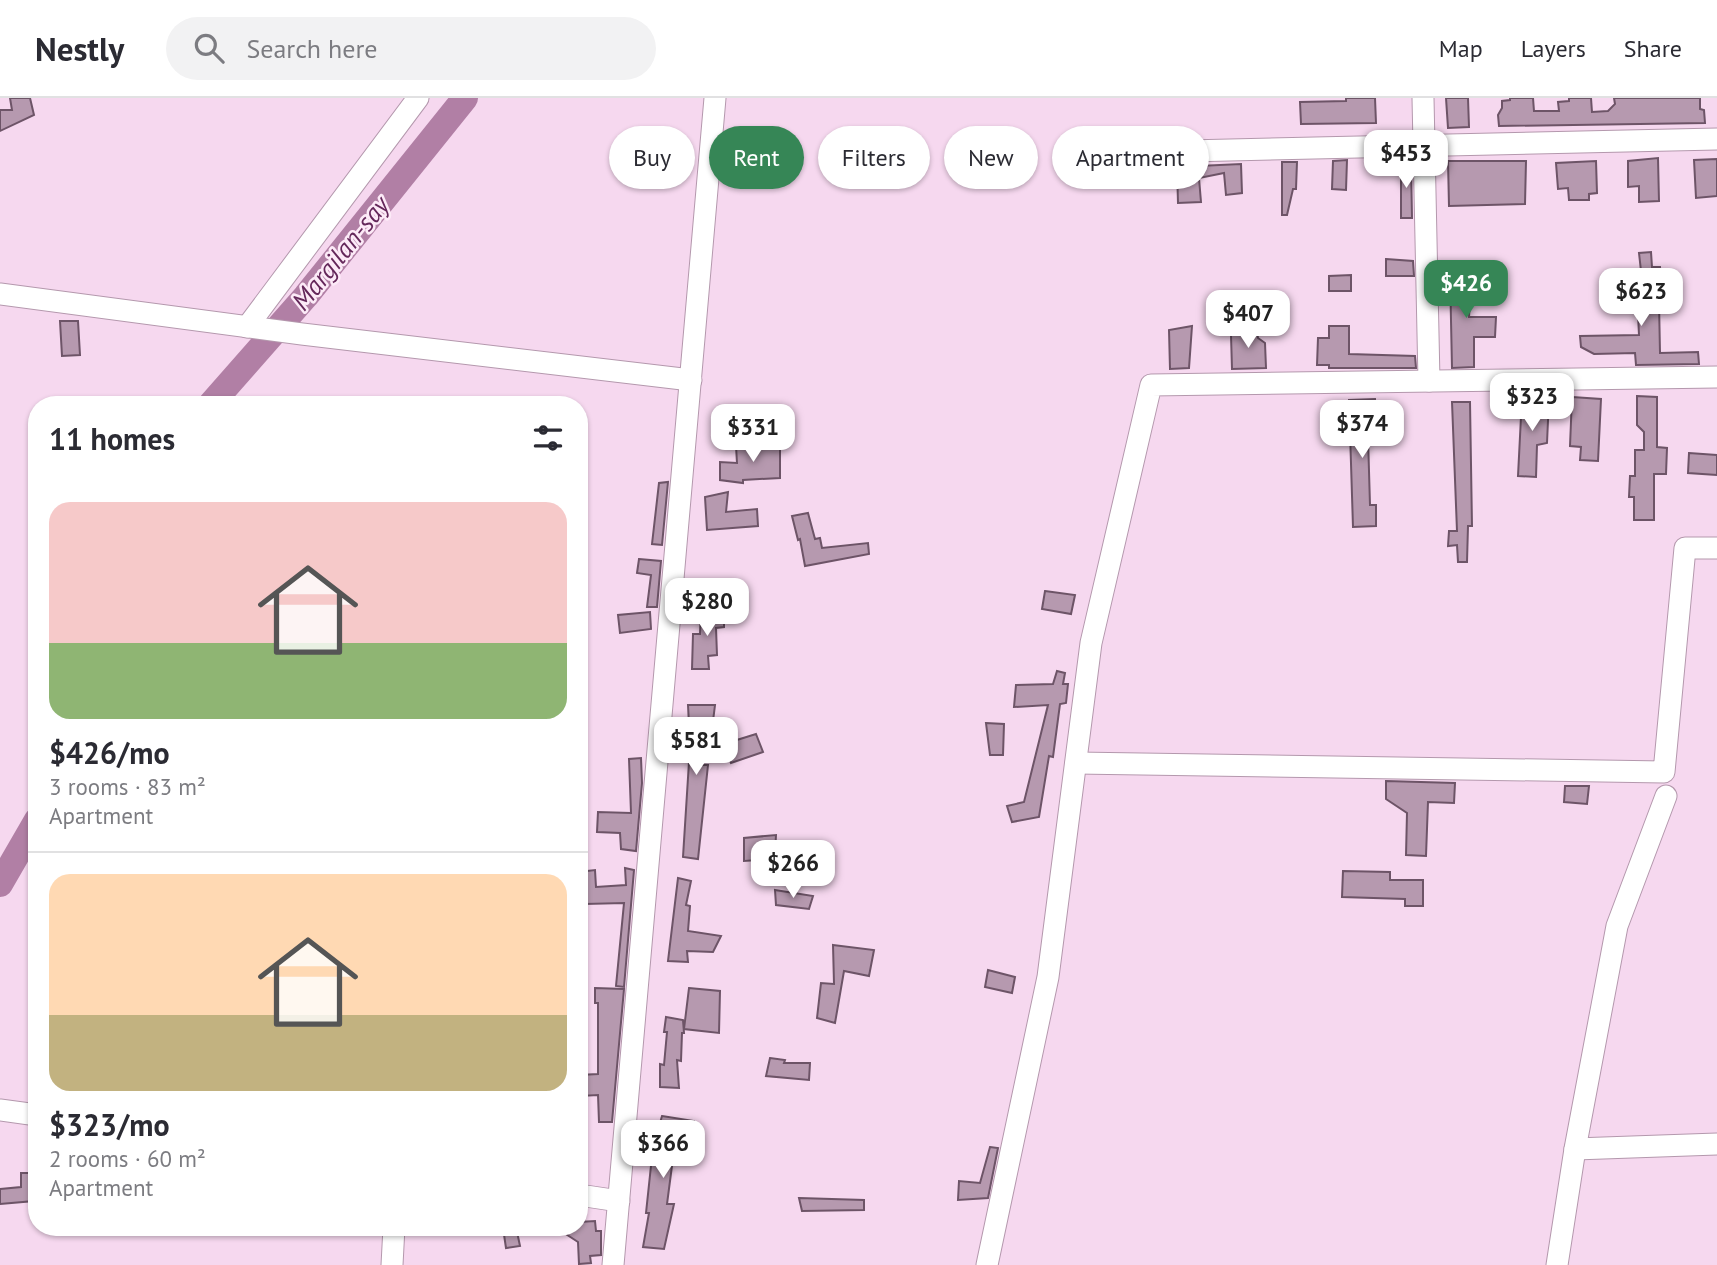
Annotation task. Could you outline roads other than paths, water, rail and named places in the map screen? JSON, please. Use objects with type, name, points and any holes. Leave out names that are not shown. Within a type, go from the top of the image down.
[{"type":"street","points":[[247,327],[418,98]]},
{"type":"street","points":[[613,1265],[715,98]]},
{"type":"street","points":[[1423,98],[1429,381]]},
{"type":"street","points":[[1209,151],[1717,139]]},
{"type":"street","points":[[0,295],[691,380]]},
{"type":"street","points":[[987,1265],[1048,977],[1091,643],[1151,385],[1717,377]]},
{"type":"street","points":[[1076,763],[1664,772],[1685,548],[1717,548]]},
{"type":"street","points":[[1557,1265],[1575,1149],[1616,926],[1666,796]]},
{"type":"street","points":[[0,1110],[28,1114]]},
{"type":"street","points":[[1575,1149],[1717,1144]]},
{"type":"street","points":[[588,1196],[618,1201]]},
{"type":"street","points":[[393,1265],[394,1236]]},
{"type":"waterway","name":"Margilan-say","points":[[218,396],[306,296],[465,98]]},
{"type":"waterway","name":"Margilan-say","points":[[0,884],[28,836]]}]
